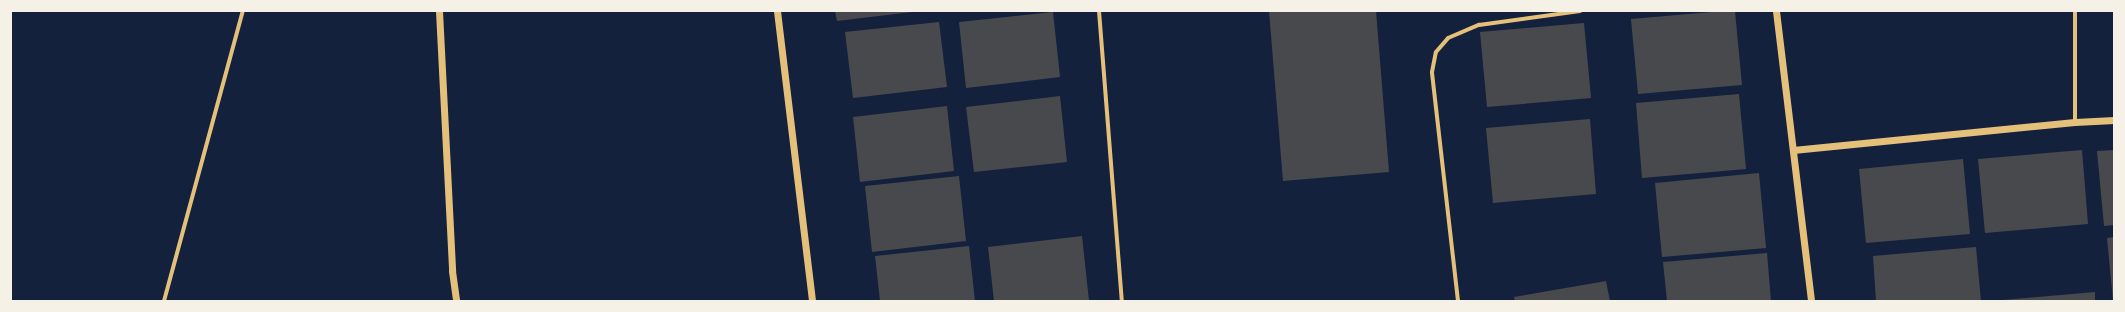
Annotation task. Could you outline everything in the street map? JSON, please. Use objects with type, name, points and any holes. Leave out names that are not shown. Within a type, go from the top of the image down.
[{"type":"street","points":[[164,301],[243,11]]},
{"type":"street","points":[[439,11],[452,271],[456,301]]},
{"type":"street","points":[[778,11],[812,301]]},
{"type":"street","points":[[1099,11],[1122,301]]},
{"type":"street","points":[[1458,301],[1432,72],[1436,52],[1448,38],[1479,24],[1580,11]]},
{"type":"street","points":[[1776,11],[1811,301]]},
{"type":"street","points":[[2074,122],[2075,11]]},
{"type":"street","points":[[1793,150],[2074,122],[2114,120]]},
{"type":"building","points":[[835,11],[912,11],[912,12],[837,21]]},
{"type":"building","points":[[1269,11],[1376,11],[1389,172],[1283,181]]},
{"type":"building","points":[[1735,11],[1742,85],[1638,94],[1631,19]]},
{"type":"building","points":[[1053,12],[1060,77],[966,88],[959,22]]},
{"type":"building","points":[[939,22],[947,87],[853,98],[845,32]]},
{"type":"building","points":[[1584,23],[1591,98],[1487,107],[1480,32]]},
{"type":"building","points":[[1739,94],[1746,169],[1642,178],[1636,103]]},
{"type":"building","points":[[1060,96],[1067,162],[974,172],[966,107]]},
{"type":"building","points":[[947,106],[954,171],[860,182],[853,117]]},
{"type":"building","points":[[1590,119],[1596,194],[1493,203],[1486,128]]},
{"type":"building","points":[[2082,150],[2088,224],[1985,233],[1978,159]]},
{"type":"building","points":[[2114,150],[2114,225],[2104,226],[2097,151]]},
{"type":"building","points":[[1963,159],[1970,234],[1866,243],[1859,169]]},
{"type":"building","points":[[1759,173],[1766,248],[1662,257],[1655,183]]},
{"type":"building","points":[[959,176],[966,241],[872,252],[865,186]]},
{"type":"building","points":[[1082,236],[1089,301],[994,301],[988,247]]},
{"type":"building","points":[[2114,237],[2114,301],[2113,301],[2107,238]]},
{"type":"building","points":[[969,246],[975,301],[880,301],[875,256]]},
{"type":"building","points":[[1976,247],[1981,301],[1876,301],[1873,256]]},
{"type":"building","points":[[1767,253],[1771,301],[1667,301],[1663,262]]},
{"type":"building","points":[[1606,281],[1610,301],[1515,301],[1514,297]]},
{"type":"building","points":[[2095,292],[2095,301],[2003,301],[2003,300]]}]
